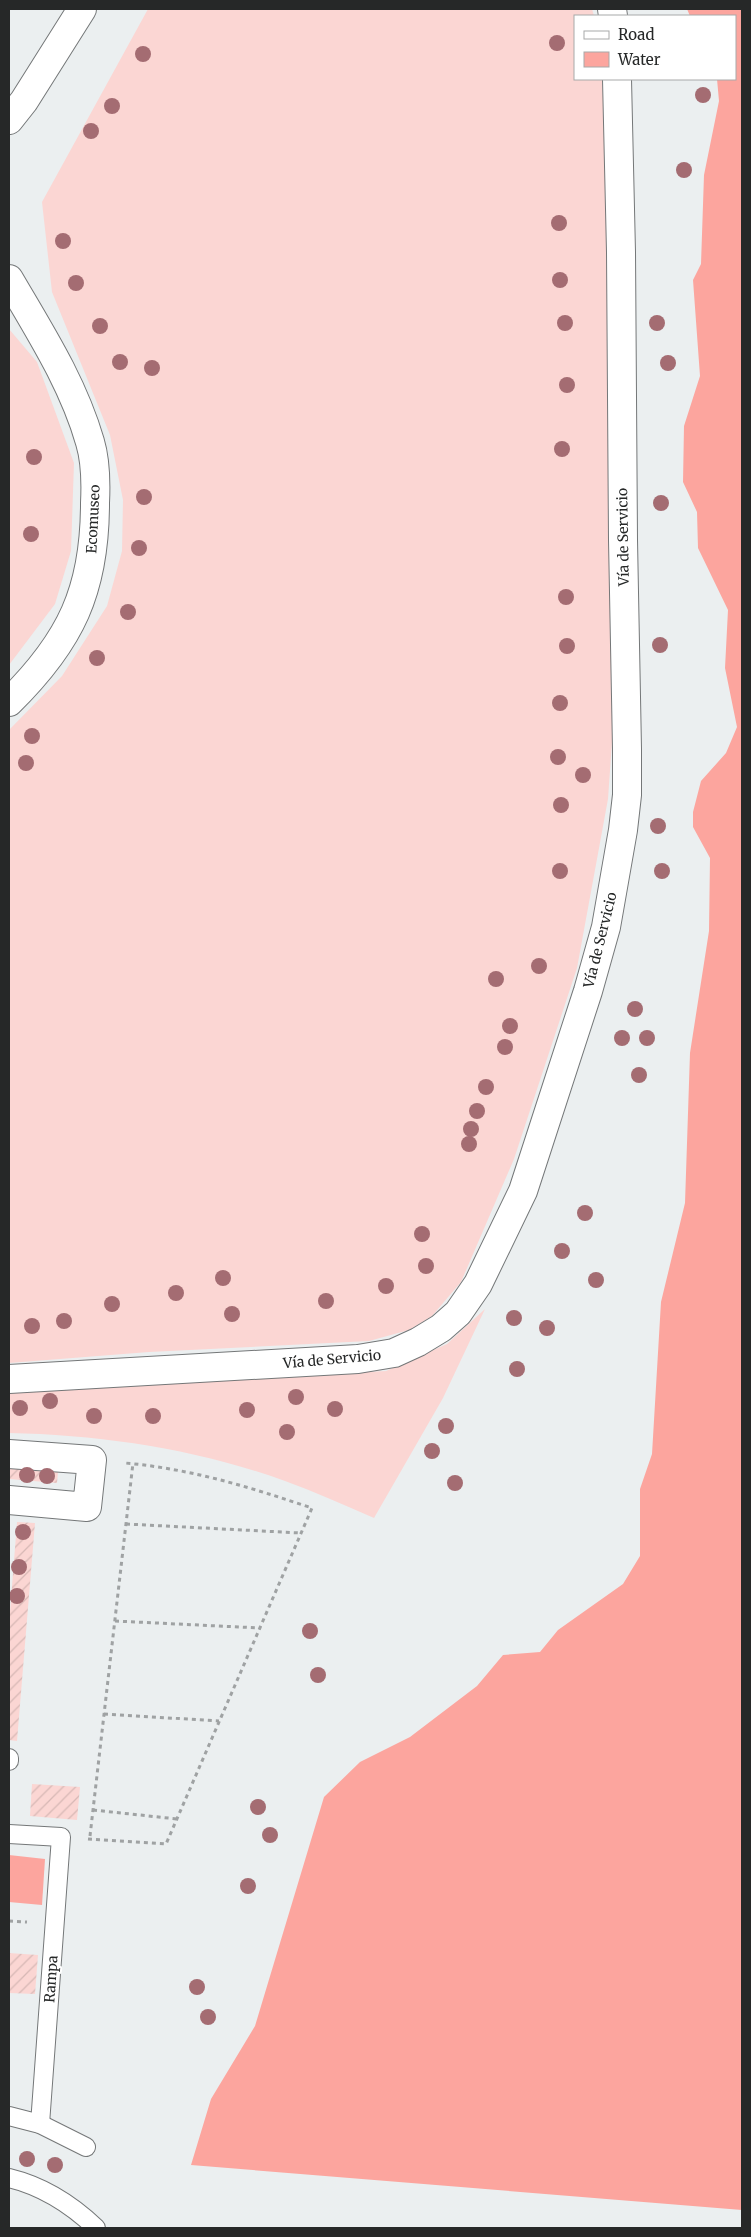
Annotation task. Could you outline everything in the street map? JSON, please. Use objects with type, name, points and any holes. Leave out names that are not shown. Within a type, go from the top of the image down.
[{"type":"street","points":[[9,141],[17,111],[82,9]]},
{"type":"street","name":"Vía de Servicio","points":[[9,1378],[358,1359],[394,1353],[418,1342],[441,1328],[458,1313],[478,1284],[523,1191],[588,991],[603,936],[616,873],[627,795],[622,252],[617,80]]},
{"type":"street","name":"Ecomuseo","points":[[9,285],[55,356],[80,410],[91,444],[96,476],[93,552],[86,584],[70,624],[54,651],[28,683],[9,702]]},
{"type":"street","points":[[9,1454],[92,1460],[87,1507],[9,1500]]},
{"type":"lane","points":[[9,1834],[61,1837]]},
{"type":"lane","name":"Rampa","points":[[40,2124],[61,1837]]},
{"type":"lane","points":[[9,2116],[40,2124],[86,2147]]},
{"type":"lane","points":[[9,2178],[30,2185],[60,2200],[81,2214],[96,2228]]},
{"type":"path","points":[[61,1837],[166,1844],[312,1508],[230,1480],[177,1469],[92,1460]]},
{"type":"path","points":[[90,1839],[133,1463]]},
{"type":"path","points":[[126,1524],[301,1534]]},
{"type":"path","points":[[115,1621],[260,1628]]},
{"type":"path","points":[[104,1714],[219,1722]]},
{"type":"path","points":[[93,1810],[177,1819]]},
{"type":"shaded area","points":[[148,9],[592,9],[594,15],[574,15],[574,80],[602,80],[608,184],[613,728],[608,799],[577,968],[514,1159],[461,1282],[432,1316],[409,1330],[369,1341],[149,1352],[9,1363],[9,730],[62,676],[107,606],[122,551],[123,500],[110,435],[52,292],[42,202]]},
{"type":"shaded area","points":[[9,329],[37,362],[74,463],[71,551],[55,604],[9,665]]},
{"type":"shaded area","points":[[485,1309],[443,1398],[374,1518],[285,1481],[218,1460],[184,1452],[79,1437],[9,1433],[9,1392],[386,1371],[447,1344]]},
{"type":"shaded area","points":[[9,1468],[58,1472],[57,1483],[9,1479]]},
{"type":"shaded area","points":[[17,1522],[35,1523],[17,1741],[9,1740],[9,1625]]},
{"type":"shaded area","points":[[32,1784],[80,1787],[77,1820],[30,1816]]},
{"type":"shaded area","points":[[9,1953],[38,1955],[35,1994],[9,1993]]},
{"type":"water","points":[[687,9],[742,9],[742,2210],[191,2165],[211,2099],[255,2026],[324,1797],[360,1762],[410,1737],[477,1686],[503,1655],[540,1652],[558,1630],[623,1584],[640,1556],[640,1489],[652,1454],[661,1302],[685,1203],[690,1053],[709,931],[710,858],[693,827],[693,812],[701,781],[726,753],[737,727],[725,668],[728,610],[698,548],[697,512],[683,482],[684,426],[700,376],[693,280],[701,264],[704,175],[719,101],[717,80],[736,80],[736,15],[690,15]]},
{"type":"water","points":[[9,1855],[45,1859],[42,1905],[9,1902]]}]
